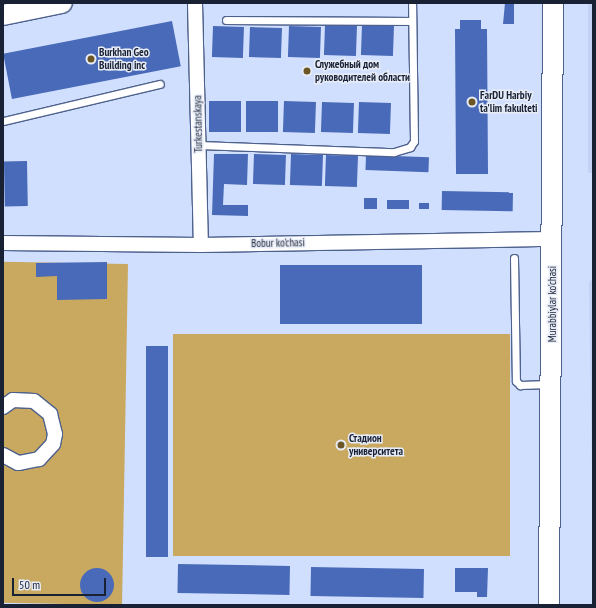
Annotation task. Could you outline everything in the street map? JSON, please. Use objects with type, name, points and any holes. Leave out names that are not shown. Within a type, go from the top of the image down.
[{"type":"street","points":[[3,15],[62,3]]},
{"type":"street","name":"Turkestanskaya","points":[[196,3],[201,245]]},
{"type":"street","name":"Murabbiylar ko'chasi","points":[[549,605],[554,3]]},
{"type":"street","name":"Bobur ko'chasi","points":[[3,243],[201,245],[552,239]]},
{"type":"street","points":[[3,406],[13,400],[34,401],[50,414],[55,434],[53,444],[39,459],[18,463],[3,456]]},
{"type":"lane","points":[[199,145],[394,152],[410,147],[414,141],[412,3]]},
{"type":"lane","points":[[226,20],[412,21]]},
{"type":"lane","points":[[3,121],[160,84]]},
{"type":"lane","points":[[514,258],[516,381],[520,385],[551,384]]},
{"type":"shaded area","points":[[588,3],[593,3],[593,173],[588,173]]},
{"type":"shaded area","points":[[3,262],[128,264],[122,605],[3,603]]},
{"type":"shaded area","points":[[593,278],[593,539],[589,282]]},
{"type":"shaded area","name":"Стадион университета","points":[[173,334],[510,334],[510,556],[173,556]]},
{"type":"building","points":[[505,3],[514,3],[514,24],[503,24]]},
{"type":"building","name":"FarDU Harbiy ta'lim fakulteti","points":[[460,20],[481,20],[481,29],[487,29],[488,174],[456,174],[455,29],[460,29]]},
{"type":"building","name":"Burkhan Geo Building inc","points":[[172,21],[181,66],[12,99],[3,54]]},
{"type":"building","points":[[325,25],[357,26],[356,56],[324,55]]},
{"type":"building","points":[[362,25],[394,26],[393,56],[361,55]]},
{"type":"building","points":[[213,26],[244,27],[243,58],[212,57]]},
{"type":"building","points":[[289,26],[321,27],[320,58],[288,57]]},
{"type":"building","points":[[250,27],[282,28],[281,58],[249,57]]},
{"type":"building","points":[[209,101],[241,101],[241,132],[209,132]]},
{"type":"building","points":[[246,101],[278,101],[278,132],[246,132]]},
{"type":"building","points":[[284,101],[316,102],[315,133],[283,132]]},
{"type":"building","points":[[322,102],[354,103],[353,133],[321,132]]},
{"type":"building","points":[[359,102],[391,103],[390,134],[358,133]]},
{"type":"building","points":[[214,154],[248,154],[247,185],[224,184],[223,205],[248,205],[248,216],[212,215]]},
{"type":"building","points":[[254,154],[286,155],[285,185],[253,184]]},
{"type":"building","points":[[291,154],[323,155],[322,186],[290,185]]},
{"type":"building","points":[[326,155],[358,156],[357,187],[325,186]]},
{"type":"building","points":[[366,155],[429,157],[428,172],[365,170]]},
{"type":"building","points":[[4,161],[27,161],[28,206],[5,206]]},
{"type":"building","points":[[442,191],[513,192],[513,211],[442,210]]},
{"type":"building","points":[[364,198],[377,198],[377,209],[364,209]]},
{"type":"building","points":[[387,200],[409,200],[409,209],[387,209]]},
{"type":"building","points":[[419,203],[429,203],[429,209],[419,209]]},
{"type":"building","points":[[107,262],[107,299],[57,300],[57,276],[36,277],[36,263]]},
{"type":"building","points":[[280,265],[422,265],[422,324],[280,324]]},
{"type":"building","points":[[146,346],[168,346],[168,557],[146,557]]},
{"type":"building","points":[[178,564],[290,566],[289,595],[177,593]]},
{"type":"building","points":[[311,567],[424,569],[423,598],[310,596]]},
{"type":"building","points":[[94,568],[100,568],[104,569],[111,575],[114,585],[113,592],[107,599],[100,602],[94,602],[90,601],[83,595],[80,588],[80,582],[81,578],[87,571]]},
{"type":"building","points":[[455,568],[488,568],[487,597],[477,597],[477,592],[455,592]]},
{"type":"place","name":"Burkhan Geo Building inc","points":[[91,59]]},
{"type":"place","name":"Служебный дом руководителей области","points":[[307,71]]},
{"type":"place","name":"FarDU Harbiy ta'lim fakulteti","points":[[472,102]]},
{"type":"place","name":"Стадион университета","points":[[341,445]]}]
